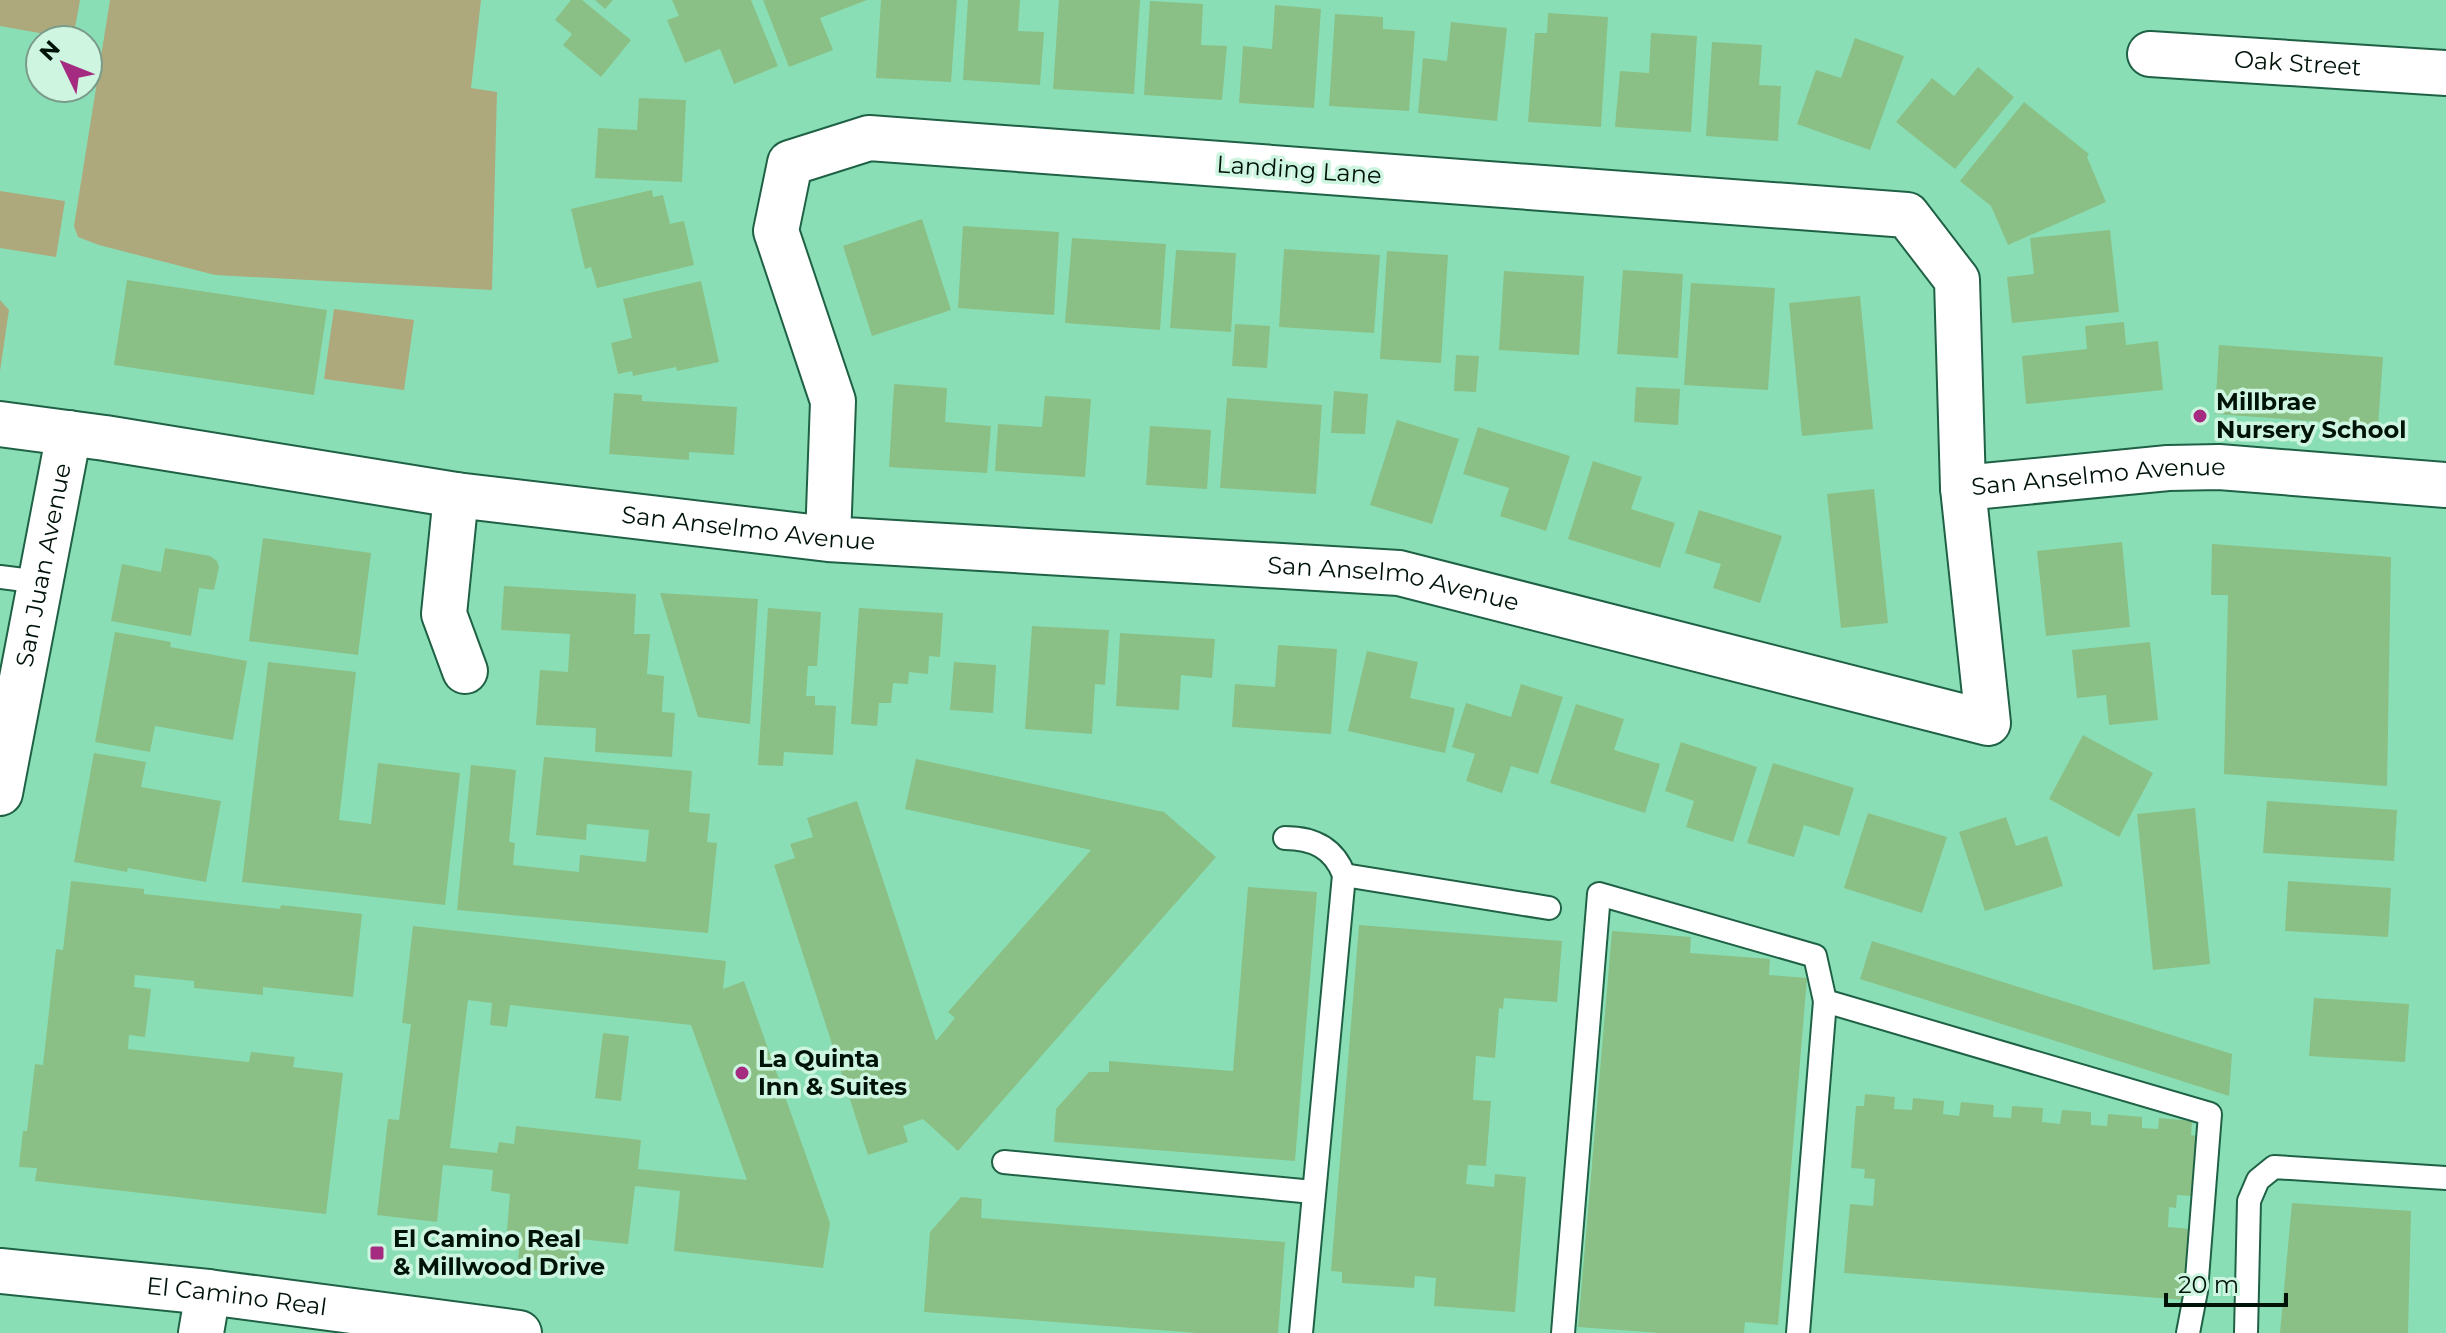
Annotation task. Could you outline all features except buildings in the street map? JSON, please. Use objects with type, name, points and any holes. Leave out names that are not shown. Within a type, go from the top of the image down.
[{"type":"street","name":"Oak Street","points":[[2150,54],[2446,73]]},
{"type":"street","name":"Landing Lane","points":[[828,539],[833,401],[776,231],[790,163],[869,138],[1907,215],[1957,280],[1963,488]]},
{"type":"street","name":"San Anselmo Avenue","points":[[0,424],[456,495],[828,539],[1399,573],[1988,723],[1963,488],[2168,468],[2219,467],[2446,485]]},
{"type":"street","name":"San Juan Avenue","points":[[0,793],[20,580],[69,433]]},
{"type":"street","points":[[456,495],[444,614],[465,671]]},
{"type":"street","name":"El Camino Real","points":[[0,1271],[205,1312],[519,1333]]},
{"type":"lane","points":[[1285,838],[1312,841],[1330,852],[1344,875],[1301,1333]]},
{"type":"lane","points":[[1344,875],[1549,908]]},
{"type":"lane","points":[[1563,1333],[1599,894],[1815,956],[1825,1001],[1798,1333]]},
{"type":"lane","points":[[1825,1001],[2210,1114],[2196,1291],[2188,1333]]},
{"type":"lane","points":[[1004,1162],[1313,1192]]},
{"type":"lane","points":[[2246,1333],[2249,1201],[2258,1180],[2274,1167],[2446,1178]]},
{"type":"shaded area","points":[[0,0],[80,0],[76,24],[24,24],[24,30],[0,26]]},
{"type":"shaded area","points":[[110,0],[481,0],[471,88],[497,92],[492,290],[215,275],[78,237],[74,226],[93,104],[104,104],[104,38]]},
{"type":"shaded area","points":[[0,191],[65,201],[56,257],[0,248]]},
{"type":"shaded area","points":[[0,300],[9,310],[0,371]]},
{"type":"shaded area","points":[[334,309],[414,320],[404,390],[324,379]]},
{"type":"place","name":"Millbrae Nursery School","points":[[2200,416]]},
{"type":"place","name":"La Quinta Inn & Suites","points":[[742,1073]]},
{"type":"place","name":"El Camino Real & Millwood Drive","points":[[377,1253]]}]
